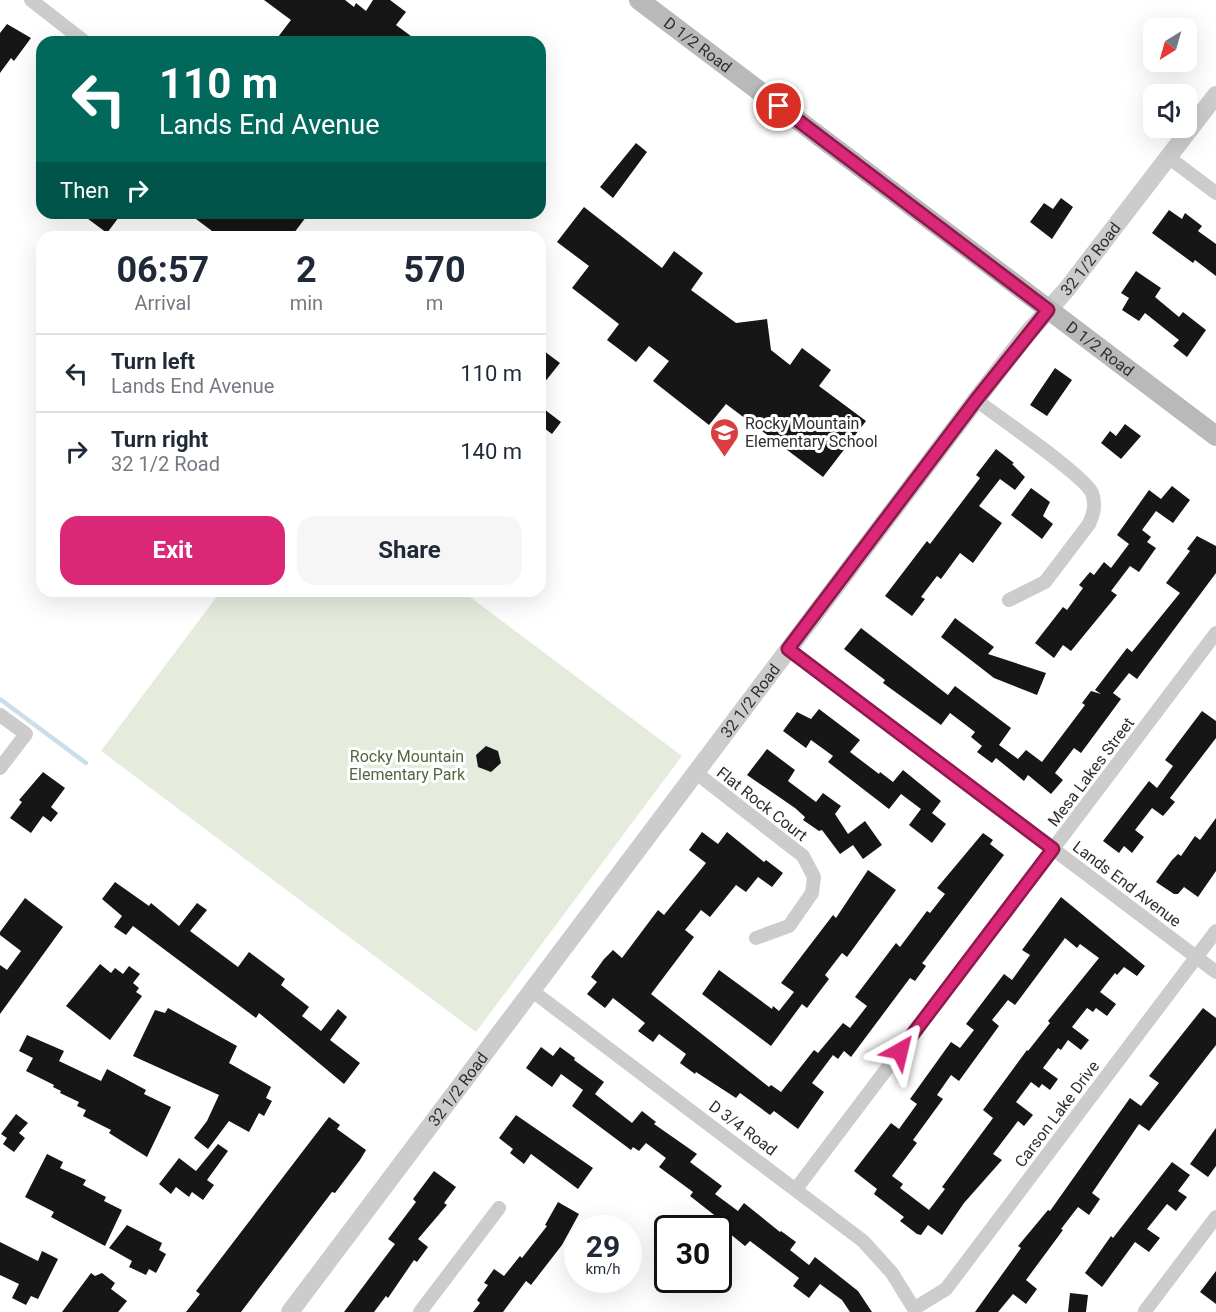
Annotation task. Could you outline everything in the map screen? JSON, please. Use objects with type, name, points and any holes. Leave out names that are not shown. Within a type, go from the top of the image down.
[{"type":"main road","name":"D 1/2 Road","points":[[639,0],[1216,436]]},
{"type":"street","points":[[31,0],[78,36]]},
{"type":"street","name":"32 1/2 Road","points":[[290,1312],[976,400],[1216,95]]},
{"type":"street","points":[[1168,157],[1216,193]]},
{"type":"street","points":[[976,400],[1081,480],[1094,500],[1093,517],[1089,525],[1045,582],[1009,600]]},
{"type":"street","name":"Mesa Lakes Street","points":[[796,1189],[1216,633]]},
{"type":"street","name":"Lands End Avenue","points":[[788,649],[1216,972]]},
{"type":"street","points":[[0,715],[26,734],[0,768]]},
{"type":"street","name":"Flat Rock Court","points":[[694,772],[803,856],[812,869],[812,893],[789,926],[756,938]]},
{"type":"street","name":"Carson Lake Drive","points":[[915,1310],[946,1289],[1216,931]]},
{"type":"street","name":"D 3/4 Road","points":[[531,990],[863,1241],[878,1256],[915,1310]]},
{"type":"street","points":[[420,1312],[499,1208]]},
{"type":"street","points":[[1145,1311],[1216,1217]]},
{"type":"green space","name":"Rocky Mountain Elementary Park","points":[[216,597],[470,597],[682,756],[476,1032],[101,751]]},
{"type":"building","points":[[264,0],[345,0],[354,7],[356,3],[366,11],[373,0],[390,0],[406,12],[396,25],[411,36],[279,36],[291,20]]},
{"type":"building","points":[[7,24],[31,38],[14,61],[11,58],[0,73],[0,33]]},
{"type":"building","points":[[636,143],[647,152],[613,198],[600,187]]},
{"type":"building","points":[[1061,198],[1073,207],[1052,239],[1030,222],[1044,203],[1053,209]]},
{"type":"building","name":"Rocky Mountain Elementary School","points":[[584,207],[662,268],[674,251],[703,273],[691,290],[736,323],[767,319],[771,350],[790,365],[802,348],[831,370],[819,386],[866,421],[823,477],[726,404],[709,425],[653,381],[669,361],[649,346],[636,362],[607,340],[619,324],[572,288],[589,266],[557,242]]},
{"type":"building","points":[[1169,210],[1182,219],[1185,213],[1202,226],[1198,231],[1216,244],[1216,276],[1195,260],[1193,263],[1152,233]]},
{"type":"building","points":[[88,219],[118,219],[108,231],[104,231]]},
{"type":"building","points":[[196,219],[304,219],[296,231],[212,231]]},
{"type":"building","points":[[1136,271],[1161,288],[1155,297],[1179,317],[1183,312],[1206,330],[1187,357],[1173,346],[1179,340],[1145,313],[1139,321],[1122,310],[1129,298],[1121,293]]},
{"type":"building","points":[[546,352],[560,363],[546,380]]},
{"type":"building","points":[[1055,368],[1072,380],[1047,416],[1030,405]]},
{"type":"building","points":[[546,411],[561,422],[552,434],[546,430]]},
{"type":"building","points":[[1125,424],[1141,436],[1121,459],[1101,443],[1110,431],[1116,436]]},
{"type":"building","points":[[996,449],[1014,463],[1012,464],[1025,477],[1015,490],[1000,479],[979,506],[1002,523],[973,563],[960,553],[941,579],[937,576],[921,597],[925,599],[912,616],[885,596],[927,541],[930,544],[980,478],[976,475]]},
{"type":"building","points":[[1172,486],[1190,500],[1173,523],[1156,511],[1142,530],[1151,537],[1147,542],[1156,548],[1139,572],[1130,566],[1111,591],[1117,595],[1071,651],[1063,645],[1054,658],[1035,643],[1063,607],[1067,610],[1083,588],[1079,585],[1090,572],[1094,575],[1104,562],[1111,568],[1129,544],[1117,535],[1149,490],[1161,499]]},
{"type":"building","points":[[1031,488],[1050,502],[1043,516],[1053,524],[1042,539],[1011,515]]},
{"type":"building","points":[[1197,536],[1216,546],[1216,573],[1137,679],[1129,673],[1113,693],[1121,699],[1081,753],[1074,748],[1055,773],[1063,780],[1051,794],[1028,775],[1024,781],[996,758],[992,763],[977,752],[982,746],[971,737],[975,732],[950,713],[941,725],[883,683],[885,680],[844,649],[861,628],[948,695],[955,686],[1011,728],[999,745],[1018,759],[1026,750],[1042,762],[1085,705],[1082,703],[1091,691],[1101,694],[1095,690],[1127,648],[1132,652],[1180,593],[1166,583],[1190,551],[1187,549]]},
{"type":"building","points":[[955,618],[994,647],[988,654],[1046,673],[1037,695],[994,678],[941,637]]},
{"type":"building","points":[[819,709],[860,740],[850,752],[879,774],[880,772],[893,782],[903,770],[941,801],[932,813],[946,824],[932,843],[909,825],[921,809],[901,794],[889,809],[828,762],[833,756],[811,740],[806,748],[783,731],[797,712],[811,719]]},
{"type":"building","points":[[1202,711],[1216,721],[1216,738],[1170,798],[1175,802],[1163,816],[1152,808],[1135,830],[1144,837],[1132,853],[1124,846],[1119,853],[1103,841],[1149,781],[1157,788],[1173,766],[1165,760]]},
{"type":"building","points":[[486,746],[498,751],[501,763],[491,772],[478,767],[476,755]]},
{"type":"building","points":[[767,749],[795,770],[788,781],[816,802],[823,793],[841,806],[835,814],[848,834],[865,821],[882,845],[863,859],[853,845],[840,854],[822,830],[819,831],[803,820],[805,817],[795,808],[747,775]]},
{"type":"building","points":[[43,772],[65,788],[51,807],[58,813],[51,822],[43,816],[31,833],[10,818],[22,802],[19,800]]},
{"type":"building","points":[[1216,818],[1216,871],[1198,897],[1184,887],[1178,894],[1174,894],[1156,882],[1172,860],[1178,854],[1181,856],[1195,836],[1200,840]]},
{"type":"building","points":[[702,832],[718,844],[727,832],[764,862],[766,860],[783,873],[772,887],[758,877],[746,892],[736,885],[710,917],[701,910],[685,930],[694,937],[651,994],[769,1087],[771,1085],[781,1092],[814,1050],[818,1053],[843,1023],[850,1028],[867,1006],[855,997],[896,943],[900,947],[927,911],[930,913],[945,894],[937,888],[983,833],[993,840],[990,844],[1004,855],[922,963],[926,966],[915,981],[910,978],[851,1057],[844,1051],[838,1059],[833,1055],[812,1083],[824,1092],[798,1129],[774,1111],[770,1115],[740,1093],[736,1098],[696,1072],[695,1074],[680,1063],[686,1054],[659,1034],[653,1042],[638,1031],[645,1023],[613,998],[605,1008],[587,994],[597,982],[591,977],[604,959],[613,950],[622,958],[658,910],[664,915],[706,863],[689,850]]},
{"type":"building","points":[[868,870],[896,890],[847,957],[842,953],[825,975],[829,979],[807,1008],[802,1004],[771,1046],[702,994],[719,970],[772,1009],[773,1006],[779,1011],[794,992],[781,983],[833,915],[836,918]]},
{"type":"building","points":[[115,882],[149,906],[151,903],[179,926],[197,903],[207,910],[190,931],[238,967],[249,952],[285,979],[281,985],[309,1007],[302,1016],[321,1031],[338,1009],[347,1017],[330,1040],[360,1063],[344,1084],[259,1013],[256,1018],[133,926],[126,935],[114,927],[122,916],[102,899]]},
{"type":"building","points":[[1061,897],[1145,966],[1137,976],[1124,967],[1117,975],[1115,973],[1100,992],[1116,1004],[1107,1016],[1096,1008],[1093,1012],[1087,1008],[1072,1027],[1089,1040],[1081,1050],[1068,1040],[1061,1050],[1058,1048],[1043,1068],[1058,1079],[1050,1090],[1042,1084],[1039,1088],[1031,1082],[1016,1102],[1033,1115],[1024,1126],[1018,1121],[993,1154],[1002,1160],[964,1203],[942,1235],[928,1225],[921,1235],[917,1234],[900,1221],[904,1217],[874,1194],[877,1189],[854,1171],[891,1123],[899,1129],[917,1104],[910,1099],[951,1042],[960,1048],[974,1030],[966,1024],[1004,974],[1012,980],[1030,955],[1022,950]],"holes":[[[1065,938],[1077,948],[1080,944],[1099,958],[1048,1021],[1050,1023],[983,1110],[993,1118],[942,1187],[945,1189],[929,1210],[900,1188],[903,1184],[892,1176],[917,1143],[913,1140],[943,1099],[937,1095],[951,1075],[959,1081],[999,1026],[992,1020],[1008,1000],[1015,1005]]]},
{"type":"building","points":[[25,898],[63,927],[0,1014],[0,965],[7,970],[21,951],[0,935],[0,932]]},
{"type":"building","points":[[100,964],[111,973],[115,968],[123,974],[129,966],[140,974],[133,983],[139,988],[136,992],[142,996],[110,1040],[66,1006]]},
{"type":"building","points":[[168,1008],[237,1046],[229,1063],[271,1087],[266,1098],[272,1101],[264,1116],[259,1113],[249,1132],[229,1121],[208,1149],[194,1138],[207,1121],[219,1095],[133,1056],[155,1010],[165,1013]]},
{"type":"building","points":[[1203,1008],[1216,1018],[1216,1045],[1149,1131],[1139,1124],[1092,1193],[1100,1199],[1089,1215],[1078,1207],[1061,1229],[1063,1230],[1026,1280],[1037,1289],[1026,1304],[1013,1294],[998,1312],[975,1312],[1021,1248],[1018,1246],[1048,1210],[1050,1211],[1130,1098],[1141,1106],[1159,1083],[1149,1076]]},
{"type":"building","points":[[27,1035],[64,1051],[59,1061],[101,1081],[107,1069],[146,1090],[144,1094],[171,1107],[147,1157],[109,1133],[111,1130],[83,1116],[86,1110],[77,1106],[79,1102],[60,1093],[61,1091],[53,1087],[54,1085],[26,1071],[33,1058],[19,1051]]},
{"type":"building","points":[[541,1047],[553,1056],[560,1047],[604,1082],[595,1094],[632,1123],[642,1111],[656,1122],[654,1124],[697,1154],[690,1162],[722,1186],[715,1194],[738,1211],[744,1203],[796,1242],[790,1250],[809,1265],[815,1257],[858,1291],[872,1312],[850,1312],[842,1300],[820,1284],[809,1298],[793,1286],[799,1278],[750,1241],[745,1246],[732,1235],[732,1215],[714,1215],[690,1196],[693,1192],[659,1167],[666,1158],[646,1143],[639,1151],[633,1147],[631,1150],[572,1106],[583,1090],[561,1074],[552,1087],[526,1068]]},
{"type":"building","points":[[16,1114],[28,1123],[19,1133],[25,1138],[14,1152],[3,1144],[7,1138],[1,1134]]},
{"type":"building","points":[[516,1115],[593,1168],[578,1189],[531,1154],[524,1164],[510,1153],[513,1149],[499,1138]]},
{"type":"building","points":[[329,1117],[340,1125],[337,1129],[366,1150],[360,1160],[335,1193],[332,1192],[241,1312],[186,1312],[200,1294],[196,1291]]},
{"type":"building","points":[[1216,1128],[1216,1166],[1208,1177],[1190,1164]]},
{"type":"building","points":[[218,1144],[228,1151],[207,1180],[214,1185],[203,1200],[192,1192],[189,1197],[176,1187],[171,1194],[159,1184],[179,1158],[196,1171]]},
{"type":"building","points":[[47,1154],[63,1162],[60,1168],[86,1180],[83,1185],[106,1197],[104,1201],[122,1210],[105,1246],[51,1217],[54,1212],[25,1197]]},
{"type":"building","points":[[1172,1162],[1190,1175],[1178,1191],[1187,1197],[1176,1211],[1167,1204],[1147,1229],[1160,1238],[1149,1252],[1135,1242],[1102,1287],[1085,1273],[1111,1236],[1113,1238]]},
{"type":"building","points":[[434,1171],[456,1187],[444,1203],[447,1205],[418,1239],[428,1247],[417,1262],[414,1260],[388,1298],[386,1296],[374,1312],[344,1312],[395,1244],[388,1239],[416,1202],[413,1199]]},
{"type":"building","points":[[558,1202],[579,1214],[564,1215],[562,1245],[531,1285],[526,1281],[503,1312],[473,1312],[480,1303],[477,1300],[488,1285],[484,1283],[494,1269],[504,1276],[520,1256],[522,1258],[547,1226],[545,1225]]},
{"type":"building","points":[[127,1225],[162,1243],[159,1250],[166,1254],[156,1273],[149,1269],[146,1275],[129,1267],[132,1261],[109,1248]]},
{"type":"building","points":[[0,1242],[38,1261],[42,1251],[58,1259],[38,1299],[31,1296],[26,1305],[12,1298],[19,1284],[0,1275]]},
{"type":"building","points":[[1216,1271],[1216,1304],[1200,1292]]},
{"type":"building","points":[[91,1273],[95,1276],[102,1273],[115,1283],[111,1289],[127,1301],[118,1312],[62,1312]]},
{"type":"building","points":[[1070,1293],[1088,1295],[1086,1312],[1068,1312]]},
{"type":"waterway","points":[[0,699],[86,763]]},
{"type":"place","name":"Rocky Mountain Elementary School","points":[[724,458]]},
{"type":"route","points":[[779,106],[1048,310],[976,400],[788,649],[1053,849],[900,1051]]}]
